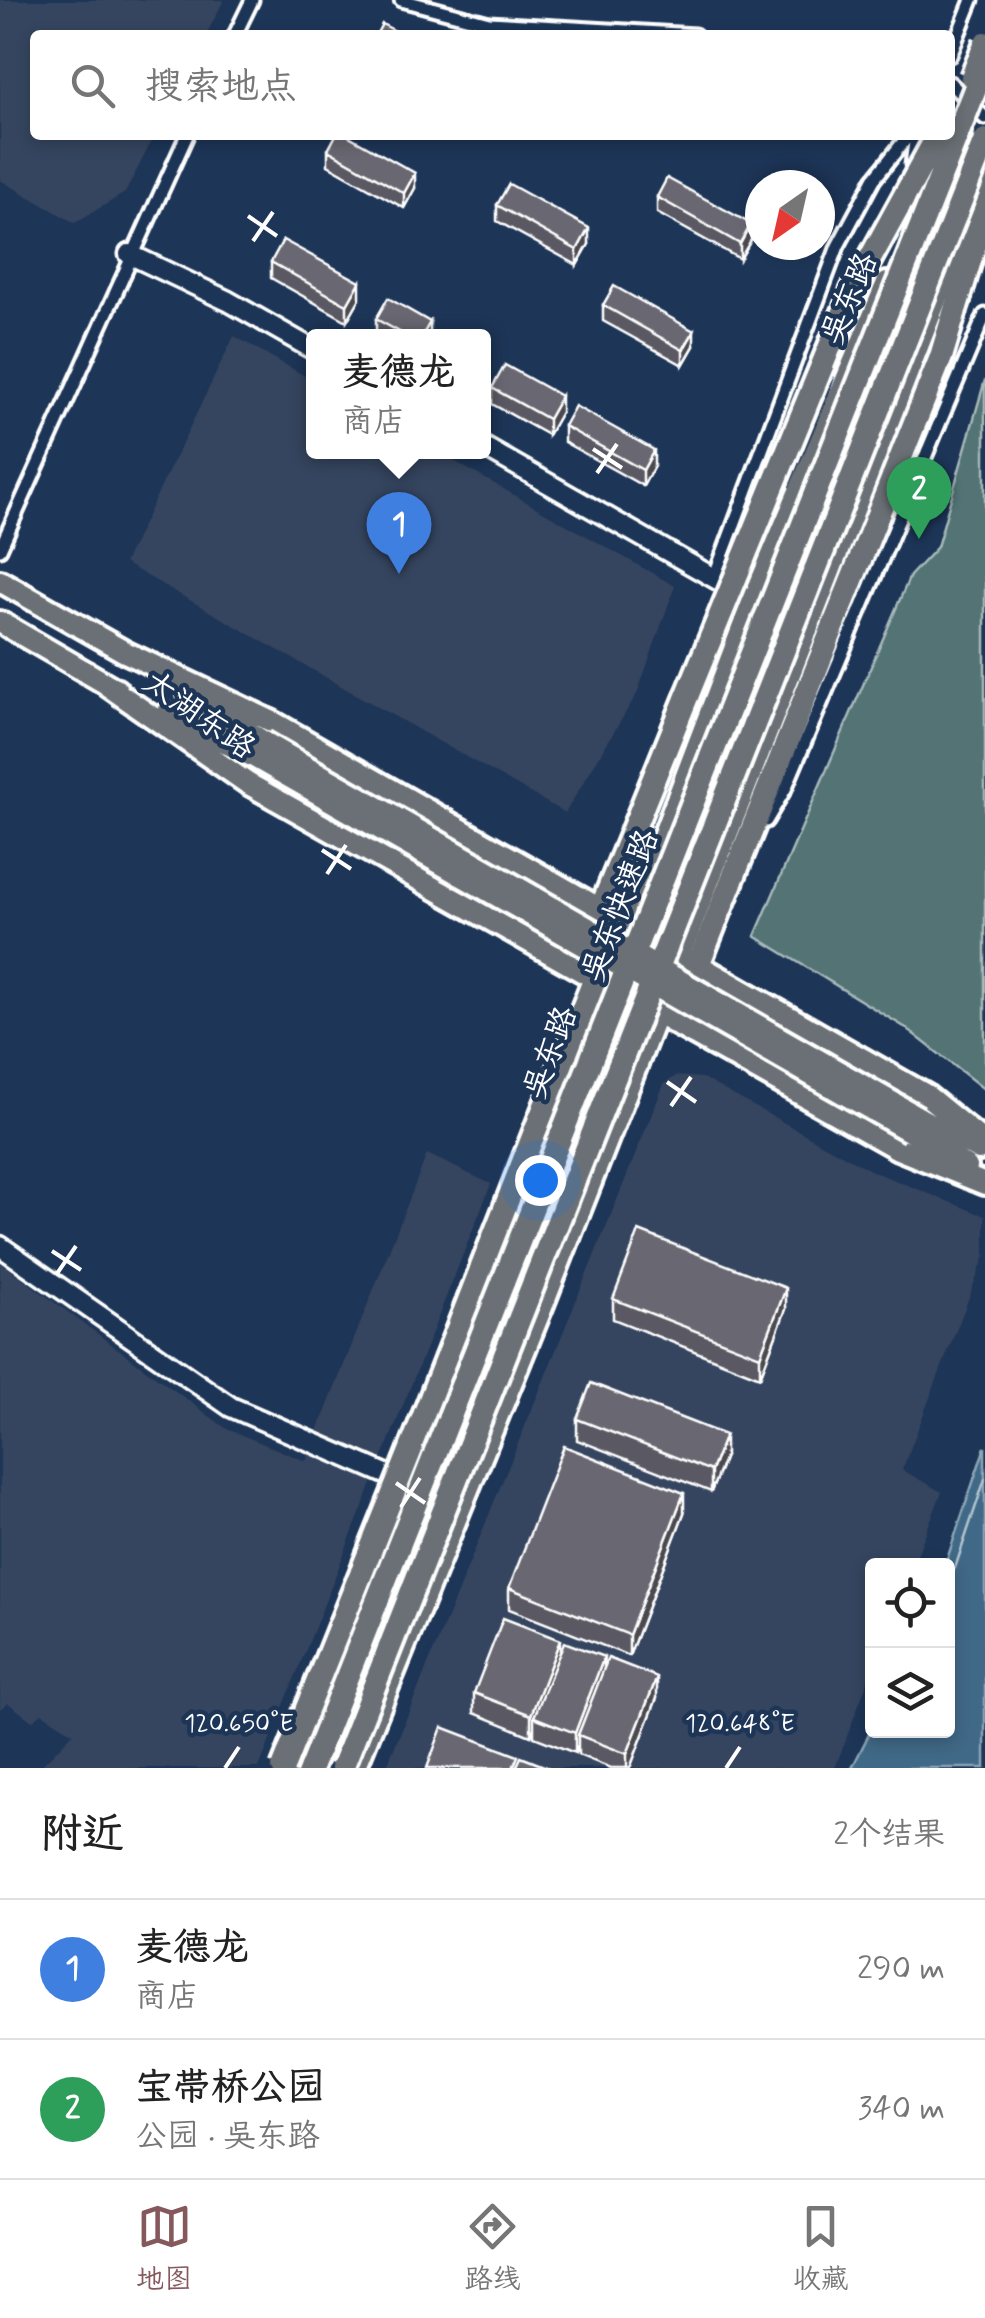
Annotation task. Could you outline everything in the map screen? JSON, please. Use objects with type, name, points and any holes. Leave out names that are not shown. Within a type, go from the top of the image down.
[{"type":"highway","points":[[955,106],[985,61]]},
{"type":"highway","name":"吴东快速路","points":[[955,137],[985,61]]},
{"type":"highway","points":[[283,1768],[602,982],[601,909],[852,290],[935,140]]},
{"type":"highway","name":"吴东快速路","points":[[311,1768],[954,140]]},
{"type":"highway","name":"吴东快速路","points":[[342,1768],[985,140]]},
{"type":"highway","points":[[657,1014],[737,866],[941,357],[985,210]]},
{"type":"main road","name":"吴东路","points":[[955,118],[985,42]]},
{"type":"main road","name":"吴东路","points":[[296,1768],[602,982],[630,926],[752,600],[946,140]]},
{"type":"main road","points":[[689,960],[984,176]]},
{"type":"main road","points":[[0,581],[125,652]]},
{"type":"main road","points":[[0,622],[108,686]]},
{"type":"main road","name":"太湖东路","points":[[125,652],[273,722],[601,909],[926,1095],[985,1143]]},
{"type":"main road","name":"太湖东路","points":[[125,652],[259,750],[985,1181]]},
{"type":"main road","name":"太湖东路","points":[[108,686],[259,750],[985,1154]]},
{"type":"main road","name":"太湖东路","points":[[108,686],[247,783],[898,1150],[985,1181]]},
{"type":"main road","points":[[355,1768],[657,1014]]},
{"type":"street","points":[[237,30],[252,0]]},
{"type":"street","points":[[400,0],[489,24],[601,30]]},
{"type":"street","points":[[955,42],[972,0]]},
{"type":"street","points":[[955,88],[985,118]]},
{"type":"street","points":[[0,548],[129,254],[185,140]]},
{"type":"street","points":[[714,578],[838,246],[874,178],[908,140]]},
{"type":"street","points":[[491,451],[752,600],[848,319],[915,158],[913,140]]},
{"type":"street","points":[[129,254],[228,301],[306,345]]},
{"type":"street","points":[[737,866],[785,789],[985,315]]},
{"type":"street","points":[[0,1246],[231,1407],[460,1506]]},
{"type":"shaded area","points":[[0,0],[224,0],[209,30],[30,30],[30,140],[152,140],[125,193],[75,223],[0,180]]},
{"type":"shaded area","points":[[234,336],[306,376],[306,459],[450,459],[675,586],[637,694],[565,813],[124,563]]},
{"type":"shaded area","points":[[676,1076],[702,1078],[872,1171],[985,1216],[985,1256],[902,1470],[942,1492],[916,1558],[865,1558],[865,1689],[835,1768],[386,1768],[664,1084]]},
{"type":"shaded area","points":[[427,1154],[491,1184],[259,1768],[39,1768],[73,1733],[42,1713],[32,1721],[8,1703],[0,1709],[0,1262],[227,1429],[306,1461]]},
{"type":"green space","points":[[985,380],[985,1090],[906,1028],[755,936],[910,576],[937,547]]},
{"type":"water","points":[[985,1447],[985,1768],[852,1768],[867,1738],[955,1738],[955,1558],[947,1558]]},
{"type":"building","points":[[333,140],[356,140],[415,173],[404,193],[328,150]]},
{"type":"building","points":[[667,178],[745,221],[745,235],[740,244],[657,197]]},
{"type":"building","points":[[509,184],[589,228],[577,250],[497,205]]},
{"type":"building","points":[[283,240],[360,282],[347,305],[271,262]]},
{"type":"building","points":[[614,286],[694,331],[683,350],[603,305]]},
{"type":"building","points":[[388,298],[430,322],[426,329],[394,329],[376,319]]},
{"type":"building","points":[[505,365],[561,396],[548,419],[492,388]]},
{"type":"building","points":[[575,406],[654,450],[643,470],[564,426]]},
{"type":"building","points":[[639,1231],[786,1288],[760,1356],[613,1299]]},
{"type":"building","points":[[591,1383],[725,1435],[711,1471],[577,1419]]},
{"type":"building","points":[[564,1446],[684,1493],[629,1635],[509,1588]]},
{"type":"building","points":[[503,1618],[560,1640],[531,1715],[474,1693]]},
{"type":"building","points":[[564,1642],[604,1657],[575,1733],[534,1717]]},
{"type":"building","points":[[608,1658],[657,1677],[627,1754],[578,1735]]},
{"type":"building","points":[[442,1727],[518,1756],[513,1768],[427,1768]]},
{"type":"building","points":[[521,1757],[549,1768],[516,1768]]},
{"type":"place","name":"宝带桥公园","points":[[919,539]]},
{"type":"place","name":"麦德龙","points":[[399,574]]}]
